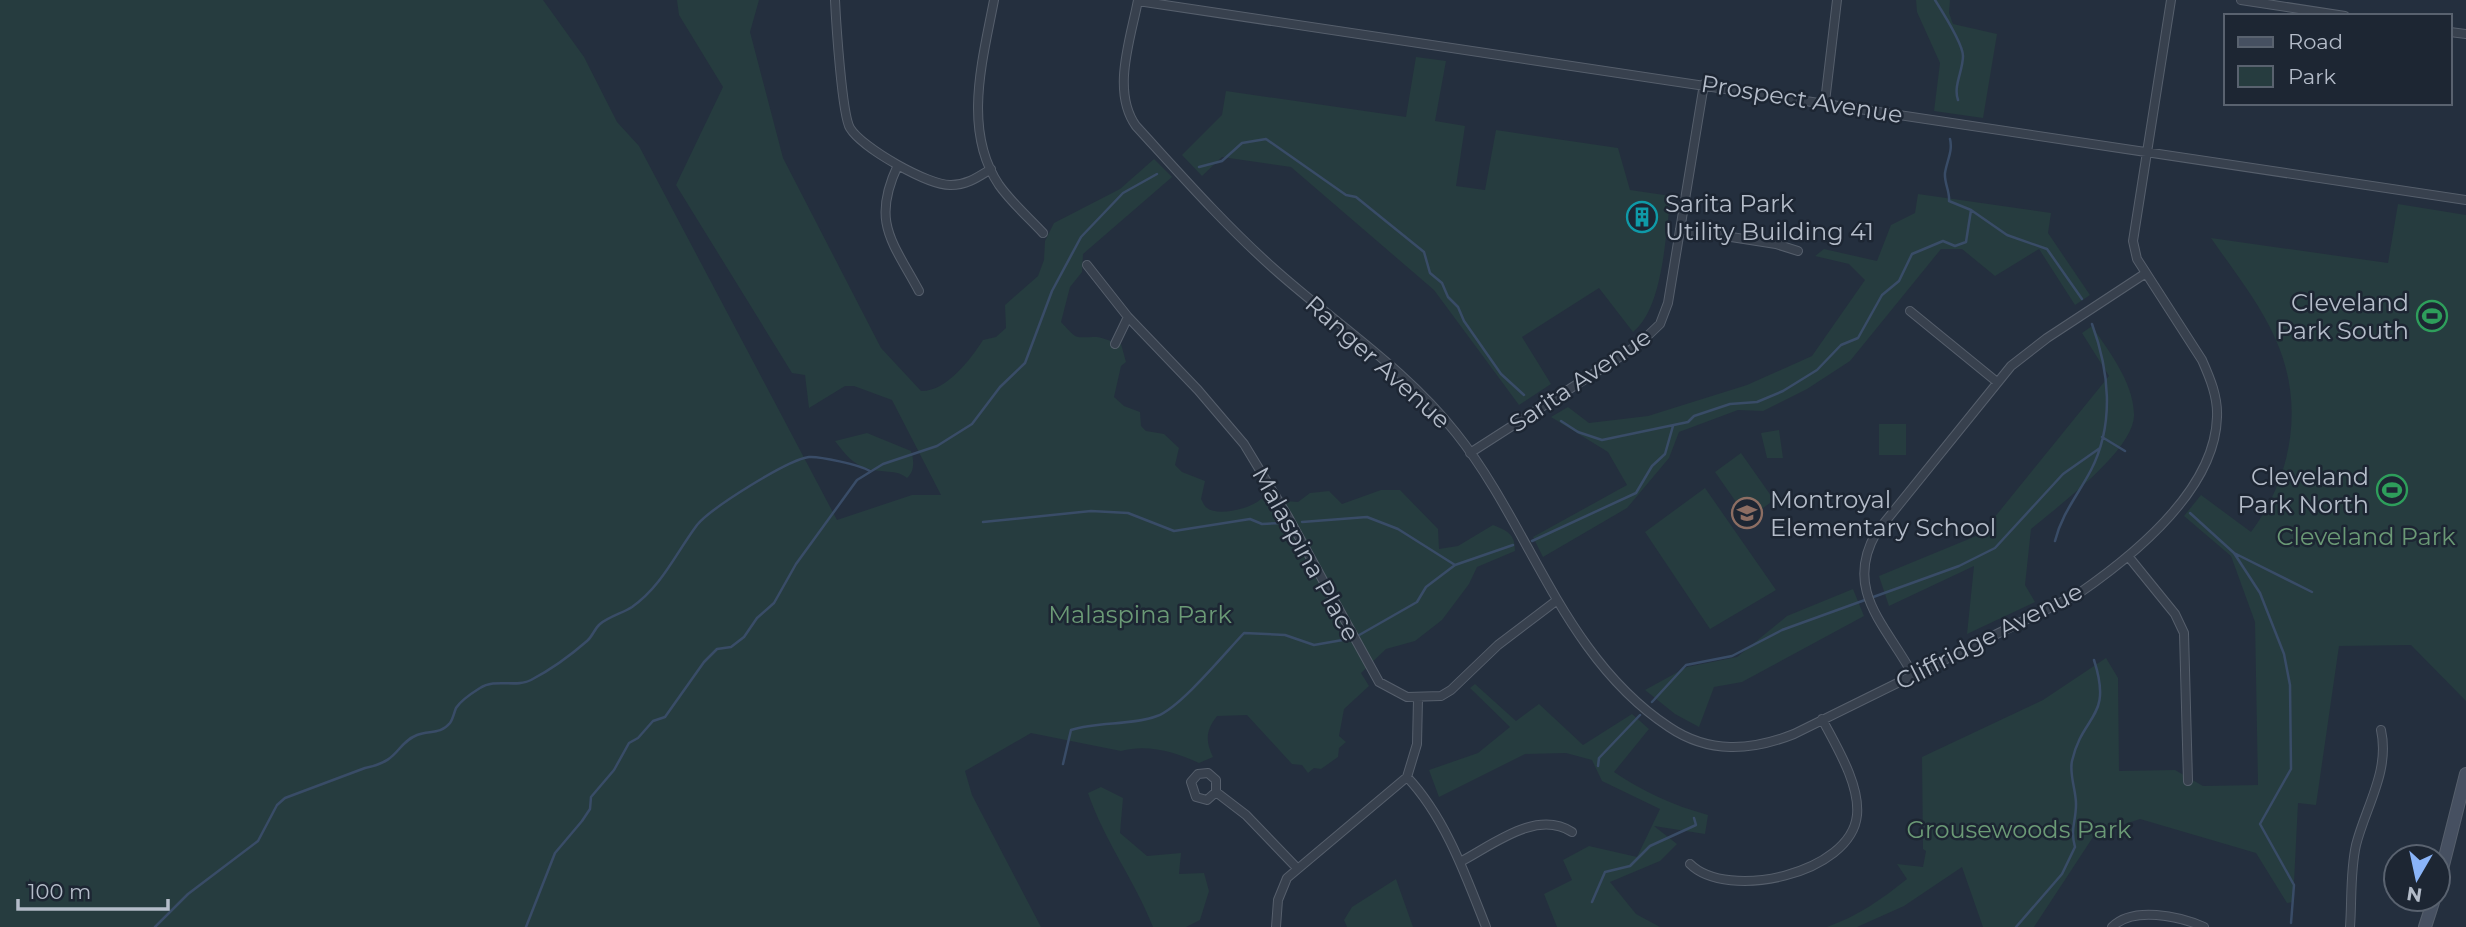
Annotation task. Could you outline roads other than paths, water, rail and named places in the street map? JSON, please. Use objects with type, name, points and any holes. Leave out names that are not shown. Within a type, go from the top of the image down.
[{"type":"street","points":[[835,0],[849,126],[864,145],[898,165],[949,186],[969,183],[991,169]]},
{"type":"street","points":[[994,0],[979,82],[978,106],[991,169],[1009,197],[1043,233]]},
{"type":"street","name":"Prospect Avenue","points":[[1138,0],[2466,200]]},
{"type":"street","name":"Ranger Avenue","points":[[1138,0],[1123,90],[1126,109],[1136,126],[1263,258],[1436,410],[1470,453],[1556,601],[1606,671],[1667,726]]},
{"type":"street","points":[[1825,102],[1837,0]]},
{"type":"street","name":"Cliffridge Avenue","points":[[1667,726],[1698,742],[1748,748],[1773,742],[1822,719],[2060,604],[2128,556],[2166,518],[2204,469],[2215,435],[2217,417],[2214,390],[2202,360],[2135,253],[2133,241],[2171,0]]},
{"type":"street","points":[[2241,0],[2332,14]]},
{"type":"street","name":"Sarita Avenue","points":[[1470,453],[1654,332],[1668,303],[1704,84]]},
{"type":"street","points":[[898,165],[884,202],[886,229],[919,291]]},
{"type":"street","points":[[1680,229],[1776,244],[1798,251]]},
{"type":"street","name":"Malaspina Place","points":[[1087,265],[1128,317],[1198,390],[1244,444],[1287,515],[1379,682],[1392,691],[1418,699]]},
{"type":"street","points":[[1913,675],[1873,606],[1864,583],[1864,560],[1888,517],[1997,382],[2027,352],[2146,273]]},
{"type":"street","points":[[1910,311],[1997,382]]},
{"type":"street","points":[[1115,344],[1128,317]]},
{"type":"street","points":[[2128,556],[2175,614],[2184,633],[2188,781]]},
{"type":"street","points":[[1276,927],[1281,889],[1296,867],[1407,777],[1418,744],[1418,699],[1441,696],[1451,690],[1498,645],[1556,601]]},
{"type":"street","points":[[1690,864],[1706,877],[1748,880],[1807,868],[1836,853],[1854,829],[1857,804],[1853,786],[1822,719]]},
{"type":"street","points":[[2350,927],[2356,849],[2384,757],[2381,730]]},
{"type":"street","points":[[2449,843],[2466,774]]},
{"type":"street","points":[[1407,777],[1422,793],[1460,862],[1486,927]]},
{"type":"street","points":[[1216,792],[1246,815],[1296,867]]},
{"type":"street","points":[[1460,862],[1536,824],[1560,824],[1572,832]]},
{"type":"street","points":[[2112,927],[2126,917],[2204,927]]},
{"type":"waterway","points":[[1935,0],[1962,51],[1958,100]]},
{"type":"waterway","points":[[1199,167],[1222,161],[1242,143],[1266,139],[1346,195],[1356,197],[1424,252],[1430,273],[1442,283],[1448,297],[1458,307],[1464,321],[1501,374],[1524,395]]},
{"type":"waterway","points":[[1561,421],[1578,432],[1602,440],[1688,422],[1694,416],[1730,404],[1757,402],[1783,391],[1817,370],[1841,345],[1858,338],[1882,295],[1899,281],[1912,254],[1943,241],[1955,246],[1966,242],[1971,210],[1949,201],[1945,180],[1950,139]]},
{"type":"waterway","points":[[526,927],[555,853],[582,821],[590,809],[591,797],[614,770],[629,743],[638,738],[653,721],[665,717],[704,662],[717,649],[731,647],[744,637],[757,618],[774,603],[796,564],[857,480],[883,464],[937,446],[972,424],[1000,387],[1025,363],[1052,291],[1081,237],[1123,193],[1157,174]]},
{"type":"waterway","points":[[1971,210],[2007,235],[2047,249],[2082,299]]},
{"type":"waterway","points":[[2055,541],[2066,513],[2091,470],[2104,434],[2107,397],[2105,378],[2092,324]]},
{"type":"waterway","points":[[1532,541],[1636,493],[1652,466],[1665,454],[1673,426]]},
{"type":"waterway","points":[[2102,437],[2125,451]]},
{"type":"waterway","points":[[1652,702],[1686,665],[1732,656],[1782,630],[1959,566],[1995,548],[2063,474],[2100,448]]},
{"type":"waterway","points":[[155,927],[188,894],[258,841],[277,805],[285,798],[377,765],[391,757],[410,739],[446,727],[458,705],[480,688],[531,680],[567,657],[589,639],[600,624],[643,599],[697,525],[750,486],[784,466],[809,457],[840,461],[870,471]]},
{"type":"waterway","points":[[983,522],[1091,511],[1128,513],[1174,531],[1250,519],[1262,524],[1282,523]]},
{"type":"waterway","points":[[2190,513],[2234,553],[2260,593],[2284,654],[2290,685],[2291,769],[2260,824],[2294,885],[2291,923]]},
{"type":"waterway","points":[[1302,522],[1367,517],[1398,529],[1455,565]]},
{"type":"waterway","points":[[1063,764],[1071,730],[1147,719],[1167,711],[1190,691],[1244,633],[1285,635],[1314,645],[1354,638],[1417,602],[1426,587],[1455,565],[1513,545]]},
{"type":"waterway","points":[[2234,553],[2312,592]]},
{"type":"waterway","points":[[2016,927],[2062,874],[2075,847],[2073,830],[2076,804],[2071,766],[2077,745],[2098,705],[2099,679],[2094,660]]},
{"type":"waterway","points":[[1598,766],[1599,758],[1640,715]]},
{"type":"waterway","points":[[1592,902],[1605,872],[1630,866],[1650,846],[1696,825],[1694,818]]},
{"type":"place","name":"Sarita Park Utility Building 41","points":[[1642,217]]},
{"type":"place","name":"Cleveland Park South","points":[[2432,316]]},
{"type":"place","name":"Cleveland Park North","points":[[2392,490]]},
{"type":"place","name":"Montroyal Elementary School","points":[[1747,513]]},
{"type":"park label","name":"Cleveland Park","points":[[2366,536]]},
{"type":"park label","name":"Malaspina Park","points":[[1140,614]]},
{"type":"park label","name":"Grousewoods Park","points":[[2019,829]]}]
